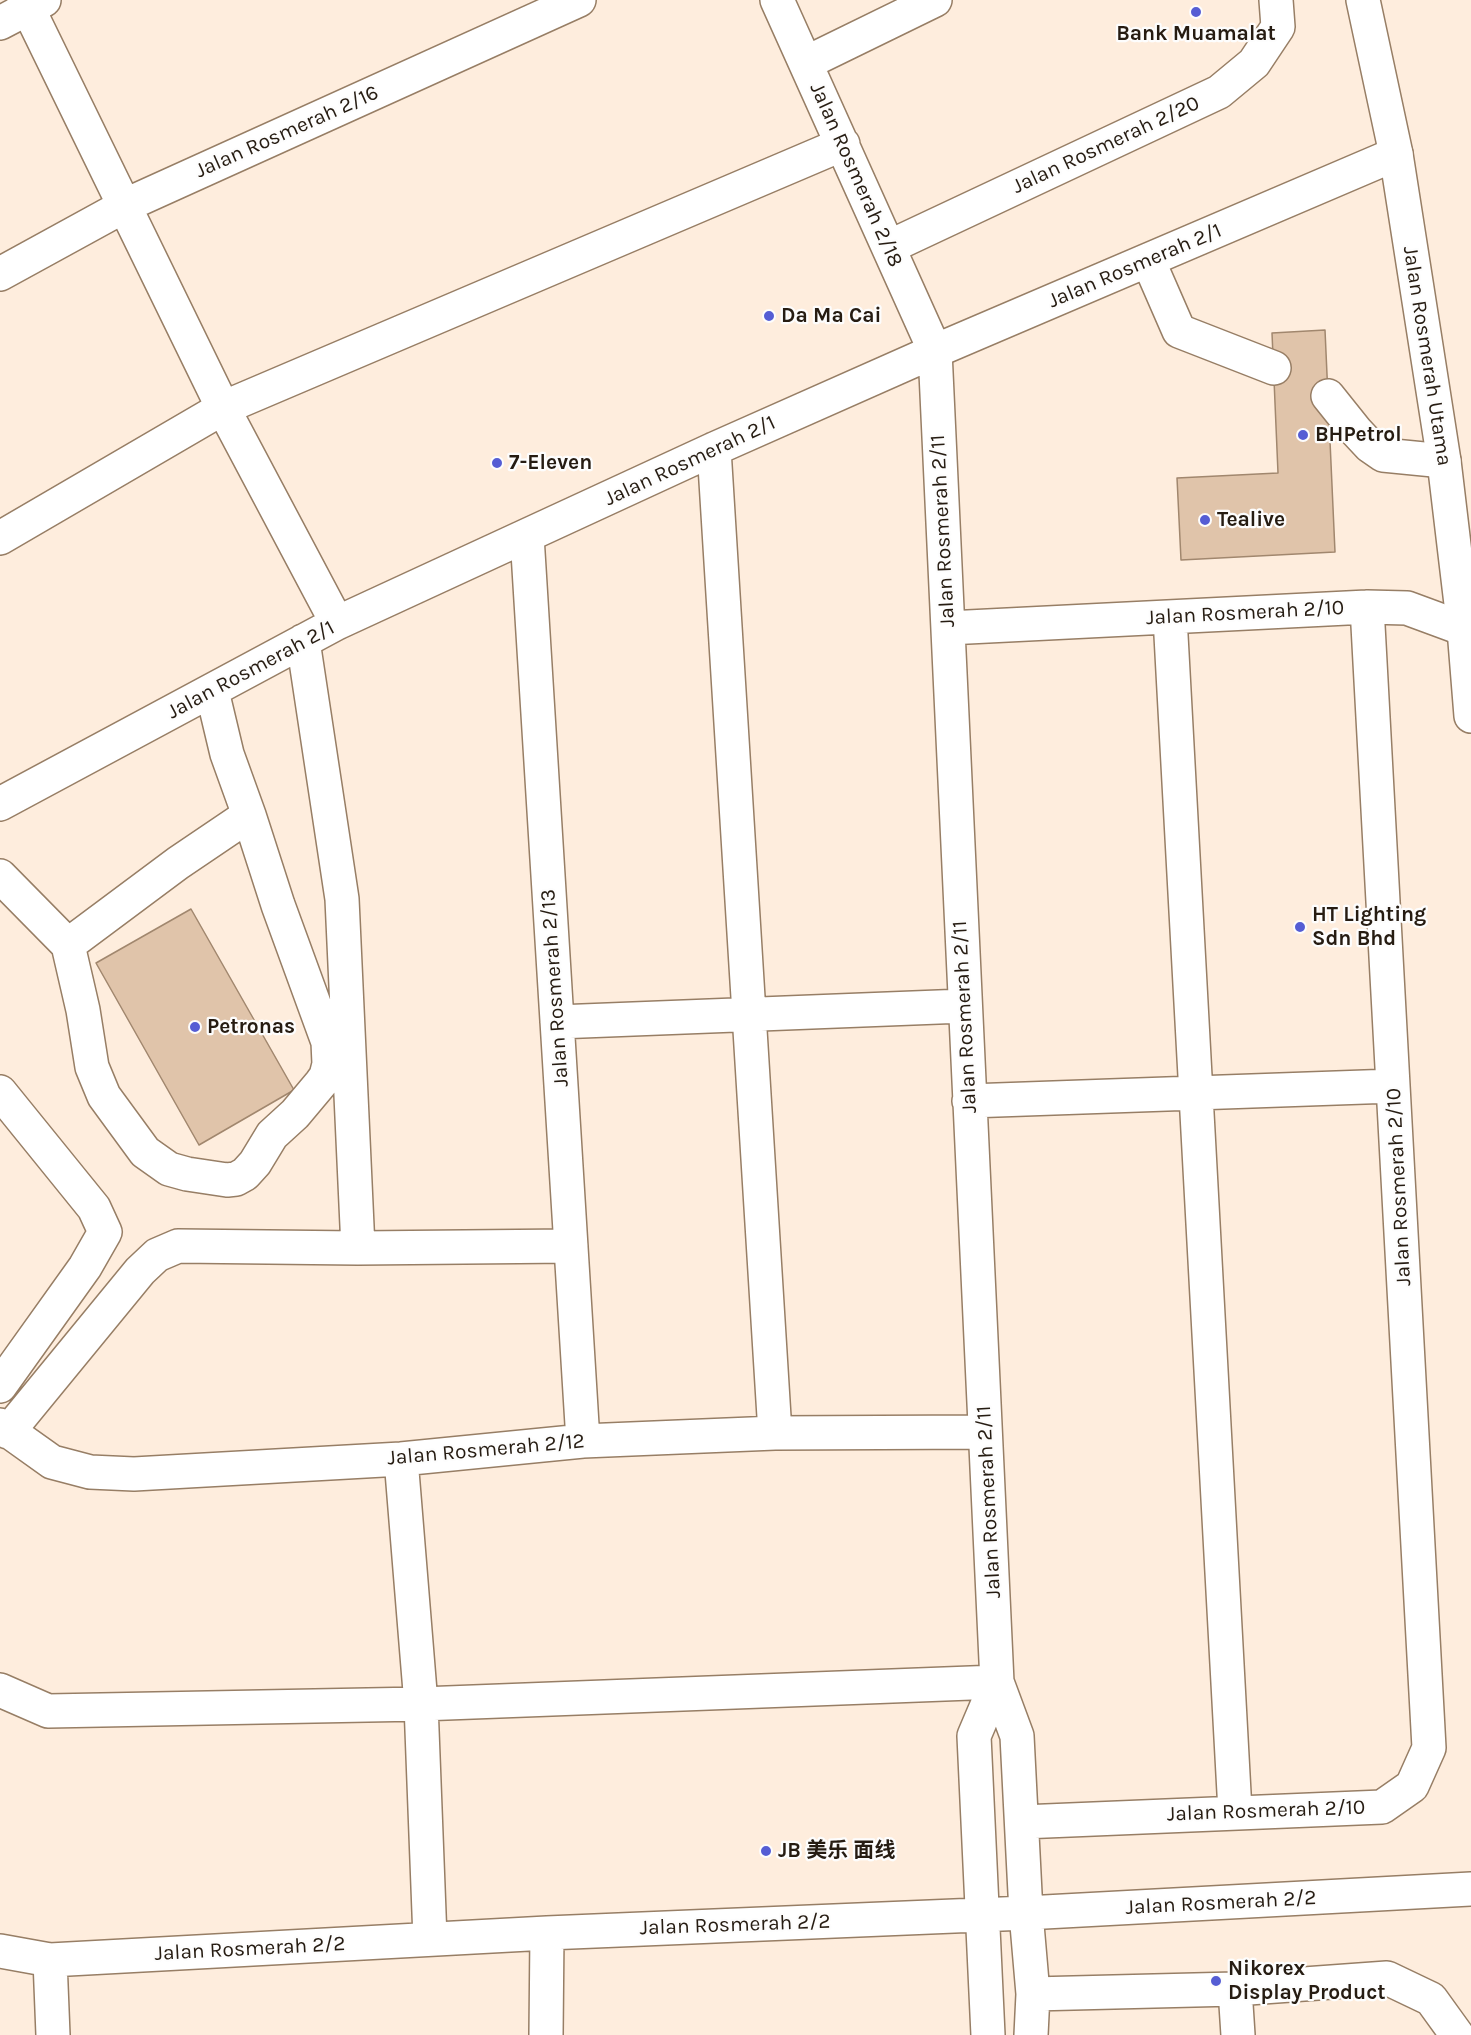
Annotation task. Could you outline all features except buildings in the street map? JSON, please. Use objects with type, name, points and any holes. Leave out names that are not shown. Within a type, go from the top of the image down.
[{"type":"street","name":"Jalan Rosmerah 2/16","points":[[0,274],[126,205],[579,0]]},
{"type":"street","name":"Jalan Rosmerah 2/18","points":[[777,0],[935,351]]},
{"type":"street","points":[[806,63],[935,0]]},
{"type":"street","name":"Jalan Rosmerah 2/20","points":[[889,247],[1219,92],[1254,63],[1278,27],[1276,0]]},
{"type":"street","name":"Jalan Rosmerah Utama","points":[[1364,0],[1396,154],[1444,461],[1464,629],[1471,716]]},
{"type":"street","points":[[0,23],[32,2],[223,408],[337,623]]},
{"type":"street","points":[[0,538],[223,408],[843,144]]},
{"type":"street","name":"Jalan Rosmerah 2/1","points":[[0,804],[337,623],[714,449],[935,351],[1396,154]]},
{"type":"street","points":[[1148,260],[1179,331],[1274,368]]},
{"type":"street","name":"Jalan Rosmerah 2/11","points":[[935,351],[997,1682],[1017,1736],[1026,1913],[1033,1994],[1031,2035]]},
{"type":"street","points":[[1328,396],[1356,431],[1370,446],[1383,455],[1444,461]]},
{"type":"street","points":[[714,449],[775,1433]]},
{"type":"street","name":"Jalan Rosmerah 2/13","points":[[527,536],[583,1441]]},
{"type":"street","points":[[1367,608],[1407,608],[1464,629]]},
{"type":"street","name":"Jalan Rosmerah 2/10","points":[[948,628],[1367,608],[1429,1748],[1412,1786],[1382,1807],[1236,1811],[1022,1822]]},
{"type":"street","points":[[1170,617],[1236,1811]]},
{"type":"street","points":[[303,641],[342,899],[358,1248]]},
{"type":"street","points":[[0,876],[68,945],[83,1010],[92,1067],[104,1096],[145,1152],[169,1169],[187,1174],[227,1180],[236,1179],[245,1174],[255,1163],[272,1135],[295,1114],[326,1076],[328,1042],[278,905],[227,754],[212,691]]},
{"type":"street","points":[[68,945],[178,863],[249,815]]},
{"type":"street","points":[[557,1022],[964,1006]]},
{"type":"street","points":[[969,1101],[1394,1086]]},
{"type":"street","points":[[0,1092],[94,1208],[105,1232],[85,1267],[0,1386]]},
{"type":"street","points":[[4,1429],[140,1271],[157,1255],[178,1246],[358,1248],[571,1246]]},
{"type":"street","name":"Jalan Rosmerah 2/12","points":[[4,1429],[52,1462],[90,1472],[134,1474],[401,1459],[583,1441],[775,1433],[986,1432]]},
{"type":"street","points":[[401,1459],[422,1704],[430,1939]]},
{"type":"street","points":[[0,1690],[48,1711],[422,1704],[997,1682]]},
{"type":"street","name":"Jalan Rosmerah 2/11","points":[[988,2035],[974,1736],[997,1682]]},
{"type":"street","name":"Jalan Rosmerah 2/2","points":[[0,1951],[50,1960],[547,1932],[1026,1913],[1471,1889]]},
{"type":"street","points":[[546,2035],[547,1932]]},
{"type":"street","points":[[50,1960],[53,2035]]},
{"type":"street","points":[[1033,1994],[1235,1989],[1387,1978],[1431,1999],[1457,2035]]},
{"type":"street","points":[[1235,1989],[1238,2035]]},
{"type":"place","name":"Bank Muamalat","points":[[1196,12]]},
{"type":"place","name":"Da Ma Cai","points":[[769,316]]},
{"type":"place","name":"BHPetrol","points":[[1303,435]]},
{"type":"place","name":"7-Eleven","points":[[497,463]]},
{"type":"place","name":"Tealive","points":[[1205,520]]},
{"type":"place","name":"HT Lighting Sdn Bhd","points":[[1300,927]]},
{"type":"place","name":"Petronas","points":[[195,1027]]},
{"type":"place","name":"JB 美乐 面线","points":[[766,1851]]},
{"type":"place","name":"Nikorex Display Product","points":[[1216,1981]]}]
